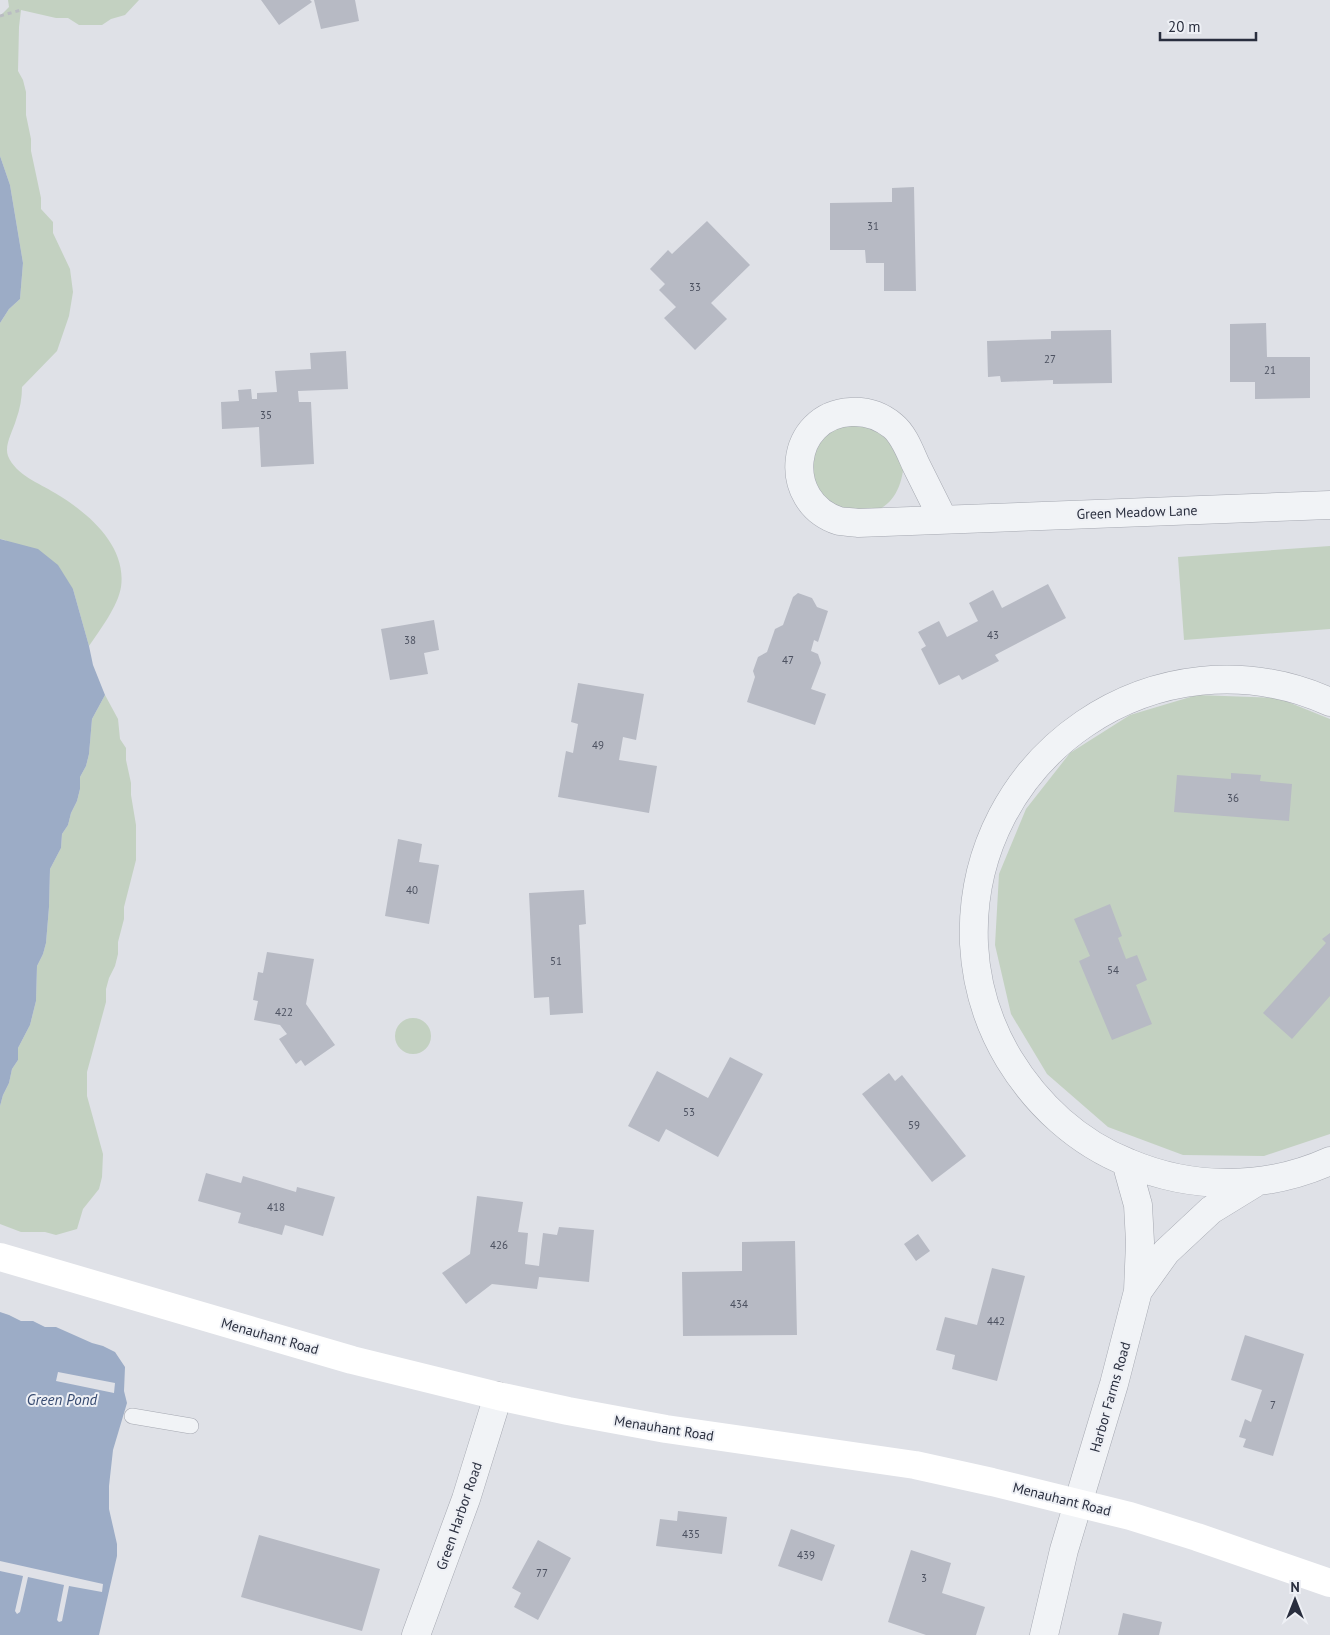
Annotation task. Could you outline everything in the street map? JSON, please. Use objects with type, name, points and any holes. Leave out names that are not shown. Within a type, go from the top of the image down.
[{"type":"main road","name":"Menauhant Road","points":[[0,1257],[352,1360],[568,1412],[666,1429],[915,1465],[1080,1503],[1198,1537],[1330,1583]]},
{"type":"street","name":"Green Meadow Lane","points":[[944,519],[905,442],[894,427],[879,416],[861,411],[842,412],[825,420],[810,432],[802,448],[798,467],[801,485],[810,501],[823,513],[840,521],[858,523],[1330,505]]},
{"type":"street","name":"Harbor Farms Road","points":[[1330,702],[1316,695],[1281,685],[1227,679],[1173,685],[1138,695],[1105,710],[1074,730],[1047,754],[1013,796],[996,828],[983,862],[974,924],[977,970],[991,1022],[1016,1071],[1044,1106],[1086,1141],[1147,1171],[1190,1181],[1235,1183],[1257,1181],[1293,1174],[1330,1161]]},
{"type":"street","name":"Harbor Farms Road","points":[[1080,1503],[1138,1291],[1140,1242],[1138,1205],[1126,1162]]},
{"type":"street","name":"Harbor Farms Road","points":[[1138,1291],[1166,1252],[1211,1210],[1257,1181]]},
{"type":"street","name":"Green Harbor Road","points":[[416,1635],[466,1499],[498,1396]]},
{"type":"street","points":[[1044,1635],[1064,1550],[1080,1503]]},
{"type":"lane","points":[[132,1416],[191,1426]]},
{"type":"path","points":[[0,16],[21,10]]},
{"type":"green space","points":[[8,0],[139,0],[125,15],[111,19],[102,25],[79,25],[68,18],[56,18],[21,10],[19,27],[18,71],[26,92],[26,115],[41,198],[41,209],[53,222],[53,233],[70,269],[73,292],[69,316],[57,351],[22,387],[20,408],[8,443],[7,452],[16,468],[28,478],[55,493],[92,520],[102,531],[118,557],[121,572],[119,594],[108,618],[89,646],[73,589],[5,540],[0,539],[0,323],[9,309],[20,299],[23,263],[10,185],[0,156],[0,16],[9,7]]},
{"type":"green space","points":[[875,421],[904,460],[901,479],[894,496],[882,508],[873,512],[851,515],[811,489],[810,446],[830,424]]},
{"type":"green space","points":[[1330,546],[1330,629],[1184,640],[1178,557]]},
{"type":"green space","points":[[105,695],[118,719],[120,739],[126,748],[126,760],[136,825],[136,860],[124,907],[124,919],[118,942],[118,954],[106,989],[106,1002],[87,1072],[87,1096],[103,1154],[102,1177],[99,1189],[83,1209],[77,1229],[56,1235],[45,1232],[21,1232],[0,1224],[0,1106],[12,1069],[18,1060],[18,1048],[30,1025],[36,1001],[37,966],[46,943],[50,869],[61,848],[62,834],[68,825],[77,801],[80,777],[86,766],[89,754],[92,719]]},
{"type":"green space","points":[[1197,695],[1278,698],[1330,719],[1330,1134],[1264,1156],[1183,1155],[1108,1127],[1047,1074],[1011,1014],[995,945],[999,874],[1026,809],[1070,753],[1130,715]]},
{"type":"green space","points":[[413,1018],[420,1019],[426,1023],[430,1029],[430,1043],[426,1049],[420,1053],[413,1054],[406,1053],[400,1049],[396,1043],[395,1036],[396,1029],[400,1023],[406,1019]]},
{"type":"water","points":[[0,156],[10,185],[23,263],[20,299],[9,309],[0,323]]},
{"type":"water","points":[[0,539],[38,549],[58,565],[73,589],[93,665],[105,695],[92,719],[89,754],[86,766],[80,777],[77,801],[68,825],[62,834],[61,848],[50,869],[46,943],[37,966],[36,1001],[30,1025],[18,1048],[18,1060],[12,1069],[0,1106]]},
{"type":"water","name":"Green Pond","points":[[0,1312],[21,1321],[33,1321],[45,1327],[56,1327],[103,1346],[115,1352],[125,1367],[124,1391],[127,1403],[113,1450],[109,1486],[109,1509],[117,1544],[117,1556],[99,1635],[0,1635]]},
{"type":"pier","points":[[58,1372],[115,1383],[114,1393],[56,1381]]},
{"type":"pier","points":[[0,1561],[103,1584],[102,1592],[69,1586],[62,1621],[59,1622],[57,1620],[64,1585],[28,1577],[20,1612],[17,1614],[15,1611],[23,1576],[0,1571]]},
{"type":"building","points":[[261,0],[310,0],[312,2],[279,25]]},
{"type":"building","points":[[314,0],[355,0],[359,21],[321,29]]},
{"type":"building","points":[[914,187],[916,291],[884,291],[884,263],[866,263],[865,250],[830,250],[830,203],[892,202],[892,188]]},
{"type":"building","points":[[707,221],[750,265],[711,303],[727,319],[695,350],[664,318],[676,307],[659,290],[665,284],[650,269],[668,250],[672,254]]},
{"type":"building","points":[[1266,323],[1267,357],[1310,357],[1310,398],[1255,399],[1255,382],[1230,382],[1230,324]]},
{"type":"building","points":[[1111,330],[1112,383],[1053,384],[1053,380],[1001,382],[1000,376],[988,377],[987,341],[1051,339],[1051,331]]},
{"type":"building","points":[[346,351],[348,389],[298,391],[299,402],[311,402],[314,464],[261,467],[259,427],[222,429],[221,402],[239,401],[238,390],[251,389],[252,399],[257,399],[257,393],[277,392],[275,371],[311,369],[310,353]]},
{"type":"building","points":[[1048,584],[1066,618],[995,655],[999,661],[962,680],[959,675],[939,685],[921,649],[926,646],[918,632],[939,621],[947,637],[978,621],[969,603],[993,590],[1002,608]]},
{"type":"building","points":[[798,593],[812,598],[817,607],[828,611],[818,642],[814,640],[811,651],[818,654],[821,663],[811,689],[826,694],[815,725],[747,702],[755,677],[753,671],[758,657],[767,652],[775,629],[783,625],[793,597]]},
{"type":"building","points":[[434,620],[439,650],[424,653],[428,674],[390,680],[381,629]]},
{"type":"building","points":[[578,683],[644,694],[636,740],[623,737],[619,760],[657,766],[649,813],[558,797],[566,751],[573,753],[578,724],[571,722]]},
{"type":"building","points":[[1231,773],[1261,775],[1260,781],[1292,784],[1289,821],[1174,812],[1177,775],[1231,779]]},
{"type":"building","points":[[398,839],[422,844],[419,862],[439,865],[429,924],[385,916]]},
{"type":"building","points":[[584,890],[586,924],[579,925],[583,1013],[550,1015],[549,997],[534,998],[529,893]]},
{"type":"building","points":[[1110,904],[1122,936],[1118,938],[1126,959],[1137,955],[1147,980],[1136,985],[1152,1024],[1112,1040],[1079,961],[1090,956],[1074,919]]},
{"type":"building","points":[[1330,933],[1330,996],[1292,1039],[1263,1013],[1326,943],[1322,939]]},
{"type":"building","points":[[267,952],[314,959],[306,1004],[335,1045],[305,1066],[301,1060],[296,1064],[279,1039],[287,1034],[280,1025],[254,1020],[258,1001],[253,1000],[258,972],[263,973]]},
{"type":"building","points":[[730,1057],[763,1074],[718,1157],[666,1129],[659,1142],[628,1126],[657,1071],[708,1098]]},
{"type":"building","points":[[889,1073],[895,1081],[902,1075],[966,1156],[932,1182],[862,1094]]},
{"type":"building","points":[[206,1173],[241,1183],[243,1176],[296,1192],[297,1187],[335,1197],[323,1236],[285,1225],[282,1235],[238,1223],[241,1213],[198,1201]]},
{"type":"building","points":[[477,1196],[523,1202],[518,1232],[528,1233],[525,1264],[539,1266],[543,1233],[557,1235],[559,1227],[594,1230],[589,1282],[539,1277],[537,1289],[492,1284],[466,1304],[442,1273],[470,1254]]},
{"type":"building","points":[[918,1234],[930,1251],[916,1261],[904,1244]]},
{"type":"building","points":[[795,1241],[797,1335],[683,1336],[682,1272],[742,1271],[742,1242]]},
{"type":"building","points":[[992,1268],[1025,1276],[997,1381],[952,1369],[955,1355],[936,1350],[945,1317],[977,1325]]},
{"type":"building","points":[[1245,1335],[1304,1354],[1273,1456],[1243,1447],[1246,1439],[1239,1437],[1245,1419],[1251,1422],[1262,1390],[1231,1380]]},
{"type":"building","points":[[678,1511],[727,1517],[722,1554],[656,1546],[660,1519],[677,1521]]},
{"type":"building","points":[[791,1529],[835,1545],[822,1581],[778,1566]]},
{"type":"building","points":[[259,1535],[380,1569],[362,1631],[241,1597]]},
{"type":"building","points":[[538,1540],[571,1558],[538,1620],[514,1607],[521,1593],[512,1588]]},
{"type":"building","points":[[911,1550],[951,1563],[942,1593],[985,1607],[976,1635],[926,1635],[888,1622]]},
{"type":"building","points":[[1123,1613],[1162,1622],[1159,1635],[1118,1635]]}]
